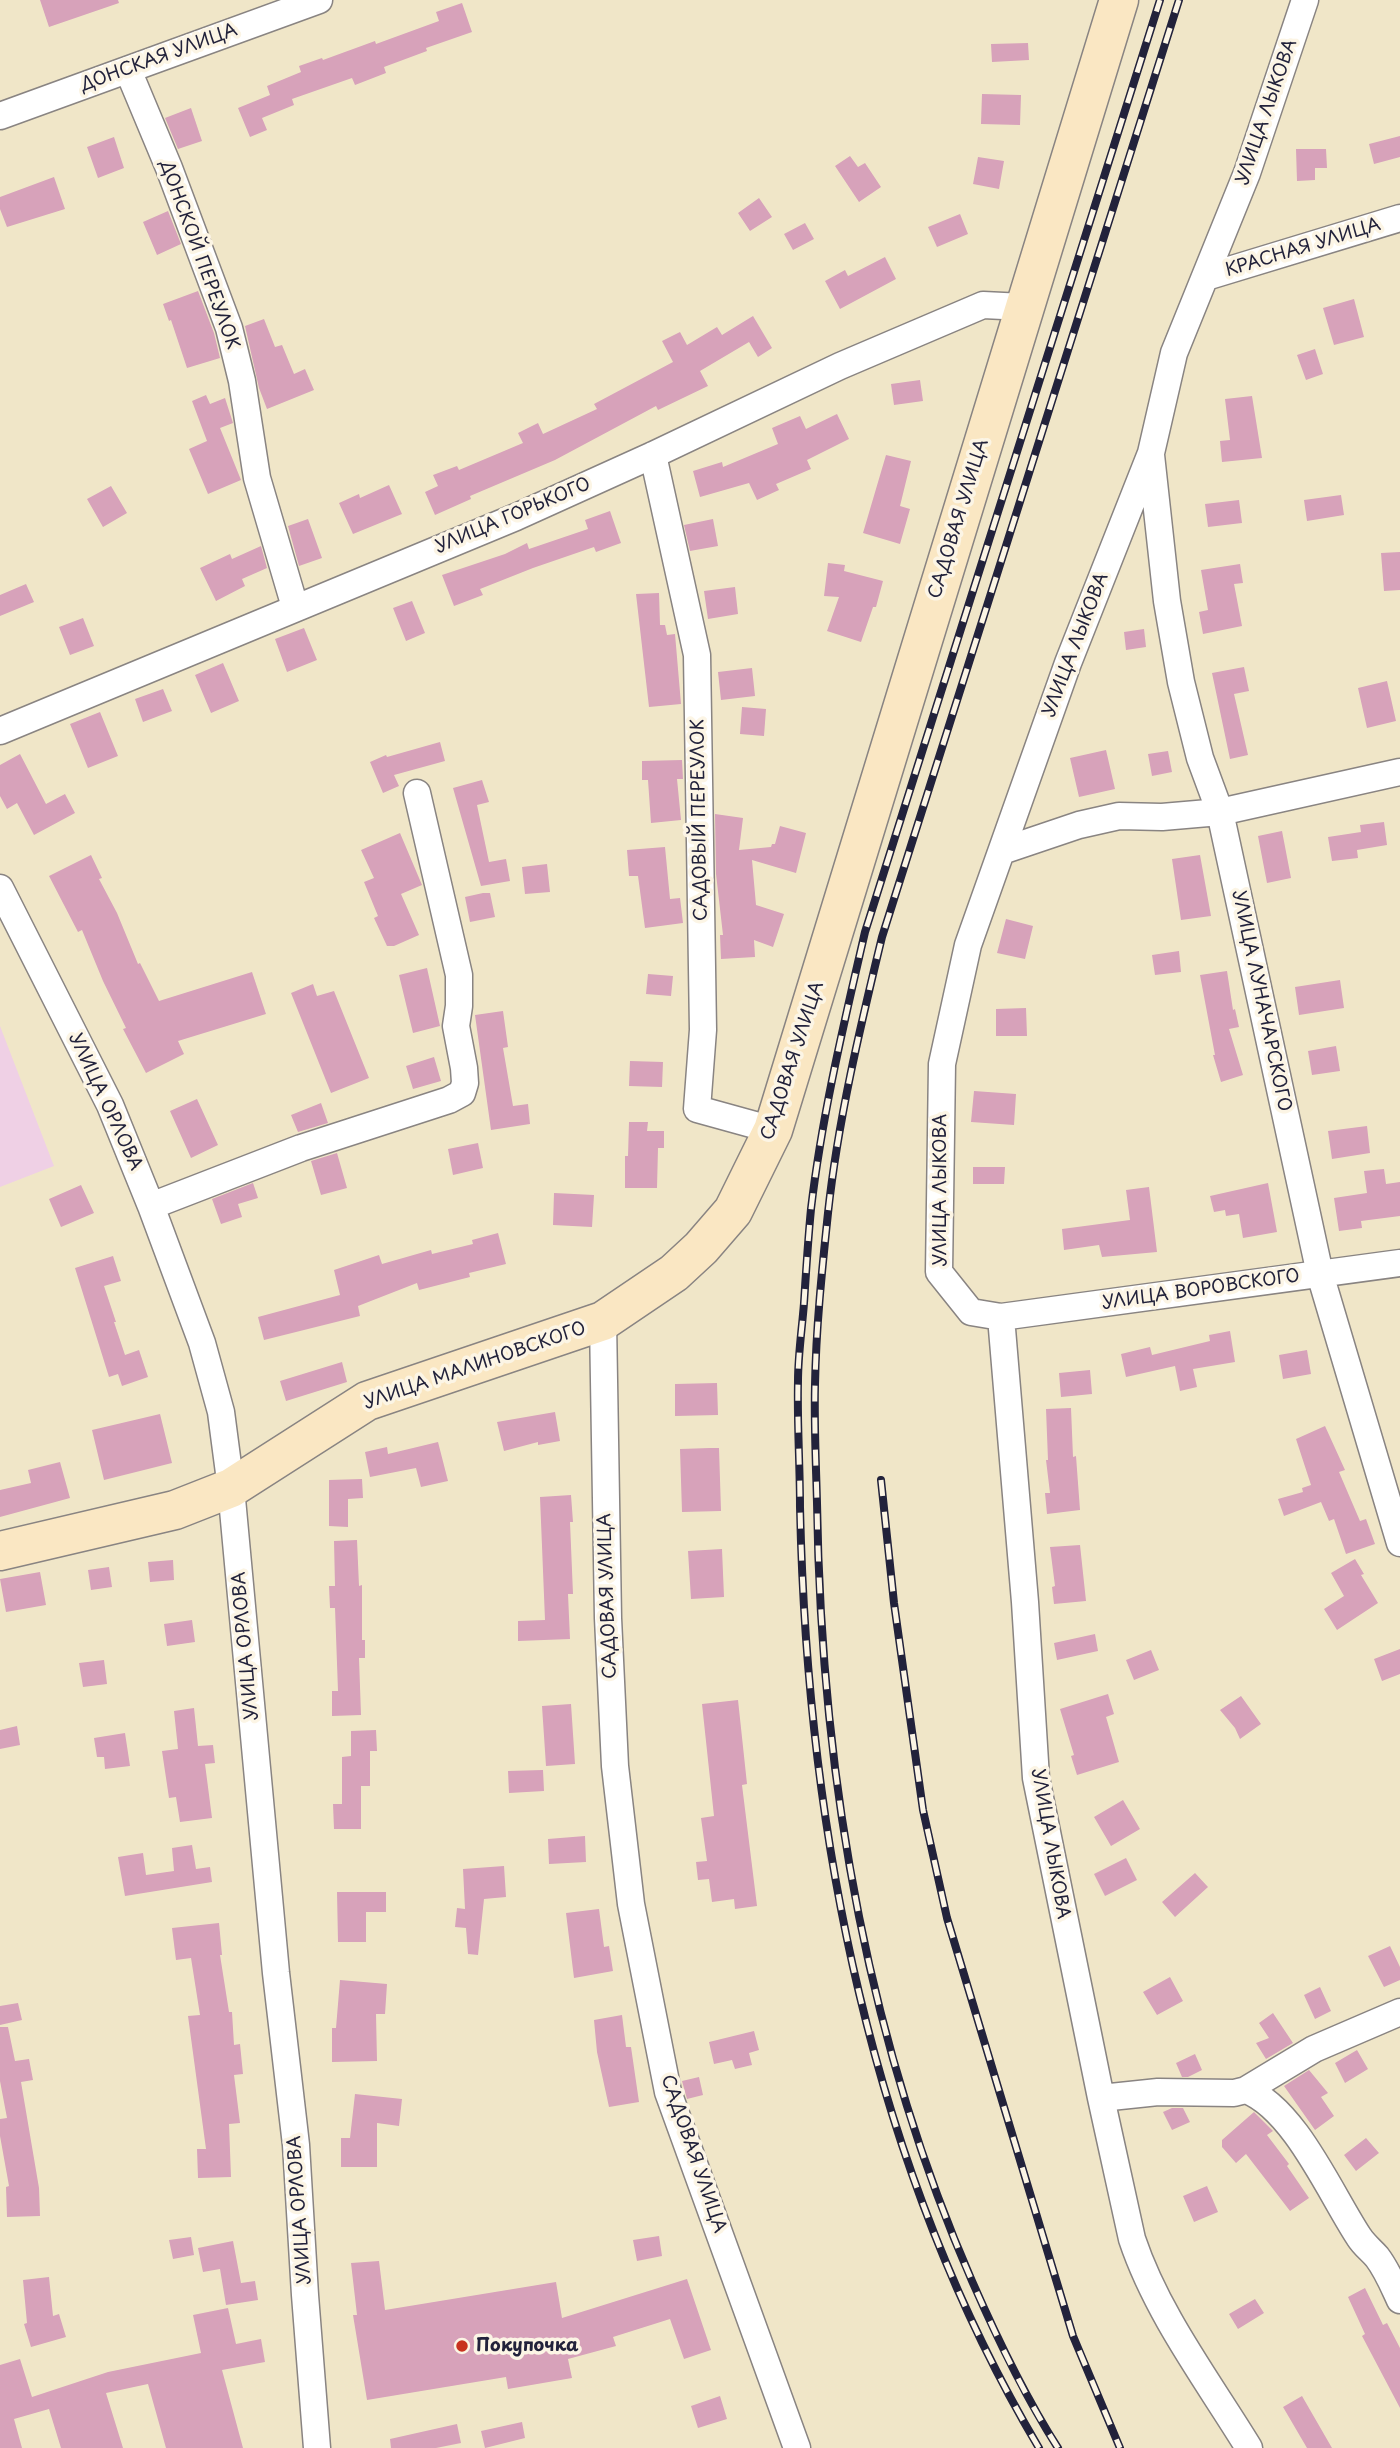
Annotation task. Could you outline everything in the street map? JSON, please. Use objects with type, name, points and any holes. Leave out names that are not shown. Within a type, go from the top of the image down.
[{"type":"street","name":"ДОНСКАЯ УЛИЦА","points":[[0,116],[319,0]]},
{"type":"street","name":"САДОВАЯ УЛИЦА","points":[[797,2448],[668,2092],[631,1904],[615,1766],[612,1712],[603,1321],[674,1273],[701,1248],[733,1211],[774,1130],[1119,0]]},
{"type":"street","name":"УЛИЦА ЛЫКОВА","points":[[1249,2448],[1167,2315],[1132,2239],[1036,1778],[1025,1602],[1001,1317],[971,1312],[939,1272],[942,1064],[968,945],[1068,663],[1151,453],[1174,353],[1247,173],[1305,0]]},
{"type":"street","name":"ДОНСКОЙ ПЕРЕУЛОК","points":[[128,70],[174,181],[229,328],[242,381],[257,478],[295,607]]},
{"type":"street","name":"КРАСНАЯ УЛИЦА","points":[[1206,277],[1400,218]]},
{"type":"street","name":"УЛИЦА ГОРЬКОГО","points":[[0,731],[516,517],[840,366],[983,304],[1024,307]]},
{"type":"street","name":"УЛИЦА ЛУНАЧАРСКОГО","points":[[1151,453],[1167,601],[1181,682],[1199,758],[1220,812],[1320,1274],[1400,1543]]},
{"type":"street","name":"САДОВЫЙ ПЕРЕУЛОК","points":[[653,455],[697,655],[703,1030],[696,1109],[774,1130]]},
{"type":"street","points":[[1002,851],[1079,825],[1119,816],[1162,817],[1220,812],[1400,772]]},
{"type":"street","points":[[151,1206],[301,1148],[449,1100],[462,1093],[465,1076],[456,1026],[459,975],[417,793]]},
{"type":"street","name":"УЛИЦА ОРЛОВА","points":[[0,888],[110,1105],[202,1343],[221,1412],[231,1488],[275,1959],[296,2145],[317,2448]]},
{"type":"street","name":"УЛИЦА ВОРОВСКОГО","points":[[1001,1317],[1400,1263]]},
{"type":"street","name":"УЛИЦА МАЛИНОВСКОГО","points":[[0,1551],[174,1510],[231,1488],[367,1401],[603,1321]]},
{"type":"street","points":[[1101,2098],[1158,2092],[1234,2093],[1246,2090],[1314,2049],[1400,2012]]},
{"type":"street","points":[[1246,2090],[1269,2102],[1285,2121],[1319,2168],[1359,2238],[1387,2273],[1400,2300]]},
{"type":"shaded area","points":[[0,1026],[54,1166],[0,1187]]},
{"type":"building","points":[[40,0],[118,0],[119,3],[49,27]]},
{"type":"building","points":[[462,3],[472,32],[426,48],[427,51],[384,67],[386,73],[355,85],[352,78],[292,99],[294,105],[262,118],[267,130],[250,137],[238,108],[270,95],[267,86],[301,72],[299,66],[375,41],[376,44],[439,21],[436,12]]},
{"type":"building","points":[[1028,43],[1029,60],[992,62],[991,44]]},
{"type":"building","points":[[982,94],[1021,95],[1020,125],[981,124]]},
{"type":"building","points":[[191,108],[202,141],[178,149],[165,118]]},
{"type":"building","points":[[1400,136],[1400,157],[1374,164],[1369,144]]},
{"type":"building","points":[[114,137],[124,168],[98,178],[87,147]]},
{"type":"building","points":[[1296,149],[1326,149],[1327,168],[1315,168],[1315,180],[1297,181]]},
{"type":"building","points":[[850,156],[858,167],[865,163],[881,187],[859,202],[835,166]]},
{"type":"building","points":[[978,157],[1004,161],[999,189],[973,184]]},
{"type":"building","points":[[54,177],[65,209],[7,227],[0,209],[0,197]]},
{"type":"building","points":[[759,198],[772,217],[750,231],[738,213]]},
{"type":"building","points":[[168,211],[181,244],[157,255],[143,222]]},
{"type":"building","points":[[960,214],[968,234],[937,247],[928,227]]},
{"type":"building","points":[[805,223],[814,239],[793,250],[784,234]]},
{"type":"building","points":[[885,257],[896,279],[840,309],[825,281],[845,270],[848,276]]},
{"type":"building","points":[[198,291],[220,358],[187,368],[163,304]]},
{"type":"building","points":[[1354,299],[1364,337],[1334,345],[1323,308]]},
{"type":"building","points":[[753,316],[772,348],[758,357],[749,342],[700,371],[708,386],[658,410],[656,406],[555,460],[470,496],[471,499],[435,515],[425,492],[438,486],[433,475],[457,466],[459,470],[523,443],[518,433],[538,423],[543,434],[597,409],[594,404],[673,362],[662,341],[680,332],[687,345],[717,327],[722,335]]},
{"type":"building","points":[[264,319],[275,347],[282,345],[294,374],[305,369],[314,390],[267,409],[259,388],[245,326]]},
{"type":"building","points":[[1315,349],[1323,374],[1306,380],[1297,355]]},
{"type":"building","points":[[920,380],[923,401],[894,405],[891,384]]},
{"type":"building","points":[[206,395],[210,404],[225,398],[233,423],[220,428],[241,480],[208,494],[189,449],[207,441],[192,401]]},
{"type":"building","points":[[1252,396],[1262,458],[1222,462],[1220,441],[1230,440],[1225,399]]},
{"type":"building","points":[[837,414],[849,439],[807,460],[811,469],[776,484],[779,490],[757,500],[749,483],[700,497],[693,471],[722,462],[723,467],[778,444],[772,428],[800,416],[806,429]]},
{"type":"building","points":[[886,455],[911,461],[900,506],[910,509],[900,544],[863,533]]},
{"type":"building","points":[[389,485],[402,514],[353,534],[339,503],[359,494],[360,498]]},
{"type":"building","points":[[111,486],[127,513],[103,527],[87,499]]},
{"type":"building","points":[[1341,495],[1344,515],[1307,521],[1304,500]]},
{"type":"building","points":[[1239,500],[1242,523],[1208,527],[1205,504]]},
{"type":"building","points":[[610,511],[621,543],[596,552],[594,547],[533,568],[480,589],[483,595],[454,606],[442,575],[505,554],[527,543],[529,549],[588,529],[585,520]]},
{"type":"building","points":[[308,519],[322,558],[299,566],[288,526]]},
{"type":"building","points":[[713,519],[718,546],[690,551],[684,525]]},
{"type":"building","points":[[261,546],[267,568],[242,579],[245,586],[216,601],[200,568],[230,554],[232,559]]},
{"type":"building","points":[[1400,552],[1400,590],[1384,591],[1381,553]]},
{"type":"building","points":[[828,563],[845,565],[844,571],[883,581],[876,607],[873,607],[861,642],[827,631],[839,597],[824,596]]},
{"type":"building","points":[[1240,564],[1243,583],[1234,584],[1242,626],[1203,634],[1199,612],[1208,610],[1201,570]]},
{"type":"building","points":[[26,584],[34,602],[0,616],[0,595]]},
{"type":"building","points":[[735,587],[738,614],[708,619],[704,591]]},
{"type":"building","points":[[659,593],[660,625],[665,625],[667,635],[675,634],[681,704],[649,707],[636,594]]},
{"type":"building","points":[[412,601],[425,633],[406,641],[393,608]]},
{"type":"building","points":[[83,618],[94,646],[70,655],[59,627]]},
{"type":"building","points":[[304,628],[317,660],[287,672],[275,639]]},
{"type":"building","points":[[1144,629],[1146,647],[1126,650],[1124,632]]},
{"type":"building","points":[[223,663],[239,701],[211,713],[195,675]]},
{"type":"building","points":[[1244,667],[1249,691],[1234,694],[1248,755],[1230,759],[1212,673]]},
{"type":"building","points":[[752,668],[755,696],[721,700],[718,672]]},
{"type":"building","points":[[1387,681],[1396,721],[1367,728],[1358,688]]},
{"type":"building","points":[[163,689],[172,711],[143,722],[135,699]]},
{"type":"building","points":[[742,707],[766,709],[764,736],[740,734]]},
{"type":"building","points":[[100,712],[118,756],[88,768],[70,724]]},
{"type":"building","points":[[440,742],[445,761],[394,775],[399,786],[383,793],[370,762],[386,755],[387,757]]},
{"type":"building","points":[[1106,750],[1115,789],[1079,797],[1070,758]]},
{"type":"building","points":[[1168,751],[1172,772],[1152,776],[1148,754]]},
{"type":"building","points":[[20,754],[46,804],[65,794],[75,813],[34,835],[17,803],[7,809],[0,796],[0,765]]},
{"type":"building","points":[[682,760],[683,779],[677,779],[681,820],[651,823],[648,780],[642,780],[642,761]]},
{"type":"building","points":[[482,780],[489,802],[477,805],[489,862],[506,859],[510,881],[481,886],[453,788]]},
{"type":"building","points":[[715,814],[743,818],[739,850],[771,847],[775,844],[780,826],[806,833],[796,873],[752,860],[756,905],[784,914],[773,947],[754,940],[755,957],[721,959],[720,935],[723,935],[716,874]]},
{"type":"building","points":[[1384,822],[1387,845],[1357,850],[1358,858],[1332,861],[1328,837],[1361,832],[1360,825]]},
{"type":"building","points":[[1282,831],[1291,878],[1267,883],[1258,836]]},
{"type":"building","points":[[400,833],[422,885],[401,894],[419,935],[394,946],[387,946],[374,918],[378,916],[364,882],[374,878],[361,850]]},
{"type":"building","points":[[665,847],[670,899],[680,898],[683,923],[645,928],[638,876],[629,876],[627,850]]},
{"type":"building","points":[[91,855],[102,878],[99,879],[117,913],[138,964],[140,963],[159,1001],[252,972],[266,1014],[178,1041],[184,1054],[146,1073],[123,1029],[126,1028],[82,930],[78,932],[49,876]]},
{"type":"building","points":[[1200,855],[1211,916],[1181,920],[1172,859]]},
{"type":"building","points":[[547,864],[550,892],[525,894],[522,867]]},
{"type":"building","points":[[490,893],[495,917],[470,922],[465,897]]},
{"type":"building","points":[[1006,919],[1033,926],[1025,959],[997,953]]},
{"type":"building","points":[[1179,951],[1181,972],[1155,975],[1152,955]]},
{"type":"building","points":[[427,968],[440,1026],[413,1033],[399,975]]},
{"type":"building","points":[[1227,971],[1233,1010],[1235,1009],[1239,1027],[1229,1029],[1243,1075],[1221,1082],[1213,1055],[1200,975]]},
{"type":"building","points":[[648,974],[673,976],[671,996],[646,994]]},
{"type":"building","points":[[1340,980],[1344,1008],[1299,1015],[1295,987]]},
{"type":"building","points":[[313,984],[317,996],[334,991],[369,1078],[331,1093],[291,993]]},
{"type":"building","points":[[1026,1008],[1027,1036],[996,1036],[996,1009]]},
{"type":"building","points":[[503,1011],[508,1047],[503,1048],[513,1106],[528,1104],[530,1124],[491,1130],[475,1015]]},
{"type":"building","points":[[1336,1046],[1340,1071],[1312,1075],[1308,1051]]},
{"type":"building","points":[[434,1057],[441,1081],[413,1089],[406,1066]]},
{"type":"building","points":[[630,1061],[663,1062],[662,1087],[629,1086]]},
{"type":"building","points":[[974,1091],[1016,1094],[1014,1125],[971,1122]]},
{"type":"building","points":[[197,1099],[218,1145],[191,1158],[170,1111]]},
{"type":"building","points":[[321,1103],[328,1123],[298,1132],[291,1115]]},
{"type":"building","points":[[629,1122],[648,1122],[647,1131],[664,1131],[664,1148],[658,1148],[657,1188],[625,1188]]},
{"type":"building","points":[[1367,1126],[1370,1153],[1332,1159],[1328,1131]]},
{"type":"building","points":[[478,1143],[483,1168],[453,1175],[448,1149]]},
{"type":"building","points":[[337,1153],[347,1188],[321,1195],[311,1161]]},
{"type":"building","points":[[973,1167],[1005,1167],[1004,1184],[973,1184]]},
{"type":"building","points":[[1384,1169],[1386,1184],[1400,1182],[1400,1216],[1361,1221],[1362,1228],[1339,1231],[1334,1198],[1367,1193],[1364,1171]]},
{"type":"building","points":[[253,1183],[258,1198],[238,1204],[242,1217],[221,1224],[212,1199]]},
{"type":"building","points":[[1268,1183],[1277,1232],[1243,1238],[1239,1214],[1226,1216],[1225,1210],[1214,1212],[1210,1196]]},
{"type":"building","points":[[81,1185],[94,1213],[61,1227],[49,1199]]},
{"type":"building","points":[[1149,1187],[1157,1252],[1102,1257],[1099,1245],[1064,1250],[1062,1229],[1130,1220],[1126,1190]]},
{"type":"building","points":[[554,1193],[594,1195],[592,1227],[553,1225]]},
{"type":"building","points":[[498,1233],[506,1264],[469,1273],[470,1277],[419,1290],[417,1283],[358,1306],[360,1316],[264,1340],[258,1317],[340,1295],[334,1270],[379,1255],[382,1264],[431,1250],[432,1254],[473,1244],[472,1240]]},
{"type":"building","points":[[113,1256],[121,1281],[104,1286],[114,1322],[125,1355],[139,1350],[148,1377],[122,1386],[118,1374],[109,1377],[75,1268]]},
{"type":"building","points":[[1230,1331],[1235,1362],[1193,1369],[1197,1387],[1180,1391],[1175,1366],[1126,1377],[1121,1354],[1150,1347],[1152,1355],[1210,1341],[1209,1335]]},
{"type":"building","points":[[1307,1350],[1311,1374],[1283,1379],[1279,1355]]},
{"type":"building","points":[[342,1362],[347,1382],[286,1401],[280,1381]]},
{"type":"building","points":[[1090,1370],[1092,1394],[1061,1397],[1059,1373]]},
{"type":"building","points":[[717,1383],[718,1415],[675,1416],[675,1384]]},
{"type":"building","points":[[1071,1408],[1073,1457],[1076,1456],[1080,1510],[1047,1514],[1045,1493],[1050,1493],[1046,1460],[1046,1409]]},
{"type":"building","points":[[555,1412],[560,1441],[538,1445],[538,1442],[504,1451],[497,1422]]},
{"type":"building","points":[[160,1414],[172,1463],[104,1480],[92,1430]]},
{"type":"building","points":[[1325,1426],[1345,1470],[1339,1472],[1360,1521],[1366,1519],[1375,1544],[1346,1554],[1334,1519],[1329,1521],[1321,1502],[1284,1516],[1278,1499],[1303,1492],[1302,1488],[1311,1485],[1296,1439]]},
{"type":"building","points":[[438,1442],[448,1481],[421,1487],[416,1468],[370,1477],[365,1452],[387,1447],[388,1454]]},
{"type":"building","points":[[719,1448],[721,1511],[682,1512],[680,1449]]},
{"type":"building","points":[[60,1462],[70,1498],[0,1517],[0,1490],[31,1483],[28,1470]]},
{"type":"building","points":[[362,1479],[363,1498],[348,1499],[348,1527],[329,1526],[329,1480]]},
{"type":"building","points":[[571,1495],[573,1594],[568,1594],[570,1639],[518,1641],[518,1621],[545,1620],[540,1497]]},
{"type":"building","points":[[357,1540],[359,1586],[362,1585],[362,1640],[365,1640],[365,1658],[359,1658],[361,1715],[332,1716],[332,1691],[338,1691],[335,1608],[330,1608],[329,1586],[335,1586],[334,1541]]},
{"type":"building","points":[[1080,1545],[1086,1601],[1054,1604],[1052,1587],[1055,1586],[1050,1547]]},
{"type":"building","points":[[722,1549],[724,1597],[691,1599],[688,1551]]},
{"type":"building","points":[[1355,1559],[1378,1603],[1337,1630],[1324,1609],[1344,1596],[1331,1573]]},
{"type":"building","points":[[173,1560],[174,1580],[150,1582],[148,1562]]},
{"type":"building","points":[[109,1567],[112,1587],[91,1590],[88,1570]]},
{"type":"building","points":[[40,1572],[46,1605],[6,1612],[0,1579]]},
{"type":"building","points":[[192,1620],[195,1642],[167,1646],[164,1624]]},
{"type":"building","points":[[1095,1634],[1098,1651],[1057,1660],[1054,1643]]},
{"type":"building","points":[[1400,1649],[1400,1674],[1382,1681],[1374,1659]]},
{"type":"building","points":[[1151,1650],[1159,1670],[1134,1680],[1126,1660]]},
{"type":"building","points":[[104,1660],[107,1684],[83,1687],[79,1663]]},
{"type":"building","points":[[1108,1694],[1114,1714],[1106,1717],[1119,1762],[1077,1775],[1060,1709]]},
{"type":"building","points":[[1241,1696],[1261,1724],[1240,1739],[1235,1728],[1220,1710]]},
{"type":"building","points":[[738,1700],[747,1784],[742,1785],[757,1906],[735,1909],[734,1899],[712,1902],[709,1879],[698,1880],[696,1862],[707,1861],[701,1818],[714,1816],[702,1704]]},
{"type":"building","points":[[571,1704],[575,1764],[546,1766],[542,1706]]},
{"type":"building","points":[[194,1708],[198,1746],[213,1745],[215,1763],[205,1764],[212,1818],[180,1822],[176,1797],[169,1798],[162,1751],[178,1749],[174,1711]]},
{"type":"building","points":[[17,1726],[20,1745],[0,1749],[0,1730]]},
{"type":"building","points":[[376,1730],[377,1751],[370,1751],[370,1786],[361,1786],[361,1829],[334,1829],[333,1804],[342,1804],[342,1757],[351,1756],[351,1731]]},
{"type":"building","points":[[125,1733],[130,1766],[105,1769],[104,1757],[97,1757],[94,1738]]},
{"type":"building","points":[[543,1770],[544,1791],[509,1793],[508,1771]]},
{"type":"building","points":[[1123,1800],[1140,1829],[1111,1846],[1094,1817]]},
{"type":"building","points":[[585,1836],[586,1862],[549,1864],[548,1839]]},
{"type":"building","points":[[192,1845],[196,1869],[210,1867],[212,1882],[125,1896],[118,1857],[143,1853],[146,1875],[174,1871],[172,1848]]},
{"type":"building","points":[[1126,1858],[1137,1880],[1105,1896],[1094,1874]]},
{"type":"building","points":[[504,1866],[506,1897],[484,1899],[478,1955],[468,1954],[466,1928],[455,1927],[457,1908],[465,1909],[463,1869]]},
{"type":"building","points":[[1195,1873],[1208,1887],[1175,1917],[1162,1902]]},
{"type":"building","points":[[337,1892],[386,1892],[386,1912],[366,1912],[366,1942],[338,1942]]},
{"type":"building","points":[[599,1909],[604,1947],[609,1946],[613,1971],[574,1978],[566,1913]]},
{"type":"building","points":[[219,1923],[220,1955],[229,2012],[232,2012],[234,2045],[240,2044],[243,2074],[234,2075],[240,2123],[229,2124],[231,2177],[198,2178],[197,2149],[206,2149],[188,2016],[200,2015],[191,1958],[176,1960],[172,1928]]},
{"type":"building","points":[[1390,1946],[1400,1967],[1400,1980],[1384,1987],[1368,1956]]},
{"type":"building","points":[[1170,1977],[1183,2001],[1157,2015],[1143,1992]]},
{"type":"building","points":[[340,1980],[387,1984],[385,2014],[376,2014],[377,2061],[332,2062],[332,2028],[336,2028]]},
{"type":"building","points":[[1320,1987],[1331,2011],[1315,2019],[1304,1995]]},
{"type":"building","points":[[18,2003],[22,2020],[0,2025],[0,2006]]},
{"type":"building","points":[[1273,2013],[1293,2043],[1266,2059],[1256,2043],[1269,2038],[1259,2023]]},
{"type":"building","points":[[622,2015],[626,2047],[631,2047],[639,2102],[609,2107],[597,2052],[594,2020]]},
{"type":"building","points":[[0,2027],[8,2027],[15,2061],[29,2059],[33,2080],[21,2082],[39,2188],[40,2216],[7,2217],[6,2187],[9,2186],[0,2136],[0,2119],[7,2118],[0,2081]]},
{"type":"building","points":[[754,2031],[759,2050],[749,2053],[752,2065],[735,2069],[732,2060],[714,2064],[709,2042]]},
{"type":"building","points":[[1357,2050],[1368,2069],[1345,2083],[1335,2063]]},
{"type":"building","points":[[1195,2054],[1202,2070],[1182,2077],[1176,2063]]},
{"type":"building","points":[[1309,2070],[1328,2093],[1321,2097],[1334,2116],[1315,2130],[1284,2086]]},
{"type":"building","points":[[699,2077],[703,2095],[687,2099],[682,2081]]},
{"type":"building","points":[[355,2094],[402,2099],[399,2126],[377,2123],[377,2167],[341,2167],[341,2138],[350,2138]]},
{"type":"building","points":[[1172,2108],[1183,2108],[1190,2122],[1172,2130],[1163,2112]]},
{"type":"building","points":[[1254,2112],[1273,2131],[1267,2135],[1289,2164],[1287,2166],[1309,2198],[1290,2211],[1246,2154],[1236,2163],[1222,2147],[1222,2140]]},
{"type":"building","points":[[1366,2138],[1379,2153],[1356,2171],[1344,2155]]},
{"type":"building","points":[[1207,2186],[1218,2212],[1194,2222],[1183,2196]]},
{"type":"building","points":[[659,2236],[662,2256],[637,2261],[633,2240]]},
{"type":"building","points":[[191,2237],[194,2255],[173,2259],[169,2240]]},
{"type":"building","points":[[233,2241],[241,2283],[255,2281],[258,2300],[226,2305],[220,2269],[203,2272],[198,2248]]},
{"type":"building","name":"Покупочка","points":[[379,2261],[385,2310],[556,2282],[562,2318],[687,2279],[711,2350],[684,2359],[670,2319],[613,2337],[616,2346],[568,2359],[572,2378],[508,2389],[506,2377],[367,2400],[353,2315],[357,2315],[351,2263]]},
{"type":"building","points":[[49,2277],[53,2316],[59,2314],[66,2337],[31,2347],[24,2324],[27,2323],[23,2280]]},
{"type":"building","points":[[1365,2288],[1383,2325],[1387,2323],[1400,2348],[1400,2408],[1362,2336],[1365,2334],[1348,2297]]},
{"type":"building","points":[[1255,2299],[1264,2313],[1238,2329],[1229,2314]]},
{"type":"building","points":[[228,2308],[236,2344],[261,2339],[265,2362],[222,2370],[243,2448],[166,2448],[148,2384],[106,2393],[123,2448],[61,2448],[49,2409],[14,2419],[22,2448],[0,2448],[0,2365],[20,2359],[32,2397],[108,2372],[201,2353],[193,2315]]},
{"type":"building","points":[[720,2396],[727,2419],[698,2428],[691,2406]]},
{"type":"building","points":[[1302,2396],[1332,2448],[1307,2448],[1283,2407]]},
{"type":"building","points":[[522,2422],[525,2438],[485,2448],[481,2431]]},
{"type":"building","points":[[457,2424],[461,2443],[436,2448],[391,2448],[390,2439]]},
{"type":"railway","points":[[1039,2448],[981,2340],[932,2227],[891,2112],[859,1993],[834,1873],[817,1751],[805,1629],[800,1507],[799,1362],[810,1221],[821,1139],[865,932],[1160,0]]},
{"type":"railway","points":[[1058,2448],[1012,2366],[972,2281],[935,2188],[903,2093],[877,1997],[856,1900],[828,1702],[820,1603],[815,1414],[817,1342],[828,1213],[838,1143],[882,937],[1179,0]]},
{"type":"railway","points":[[881,1480],[894,1603],[923,1810],[947,1918],[1073,2336],[1120,2448]]},
{"type":"place","name":"Покупочка","points":[[462,2346]]}]
